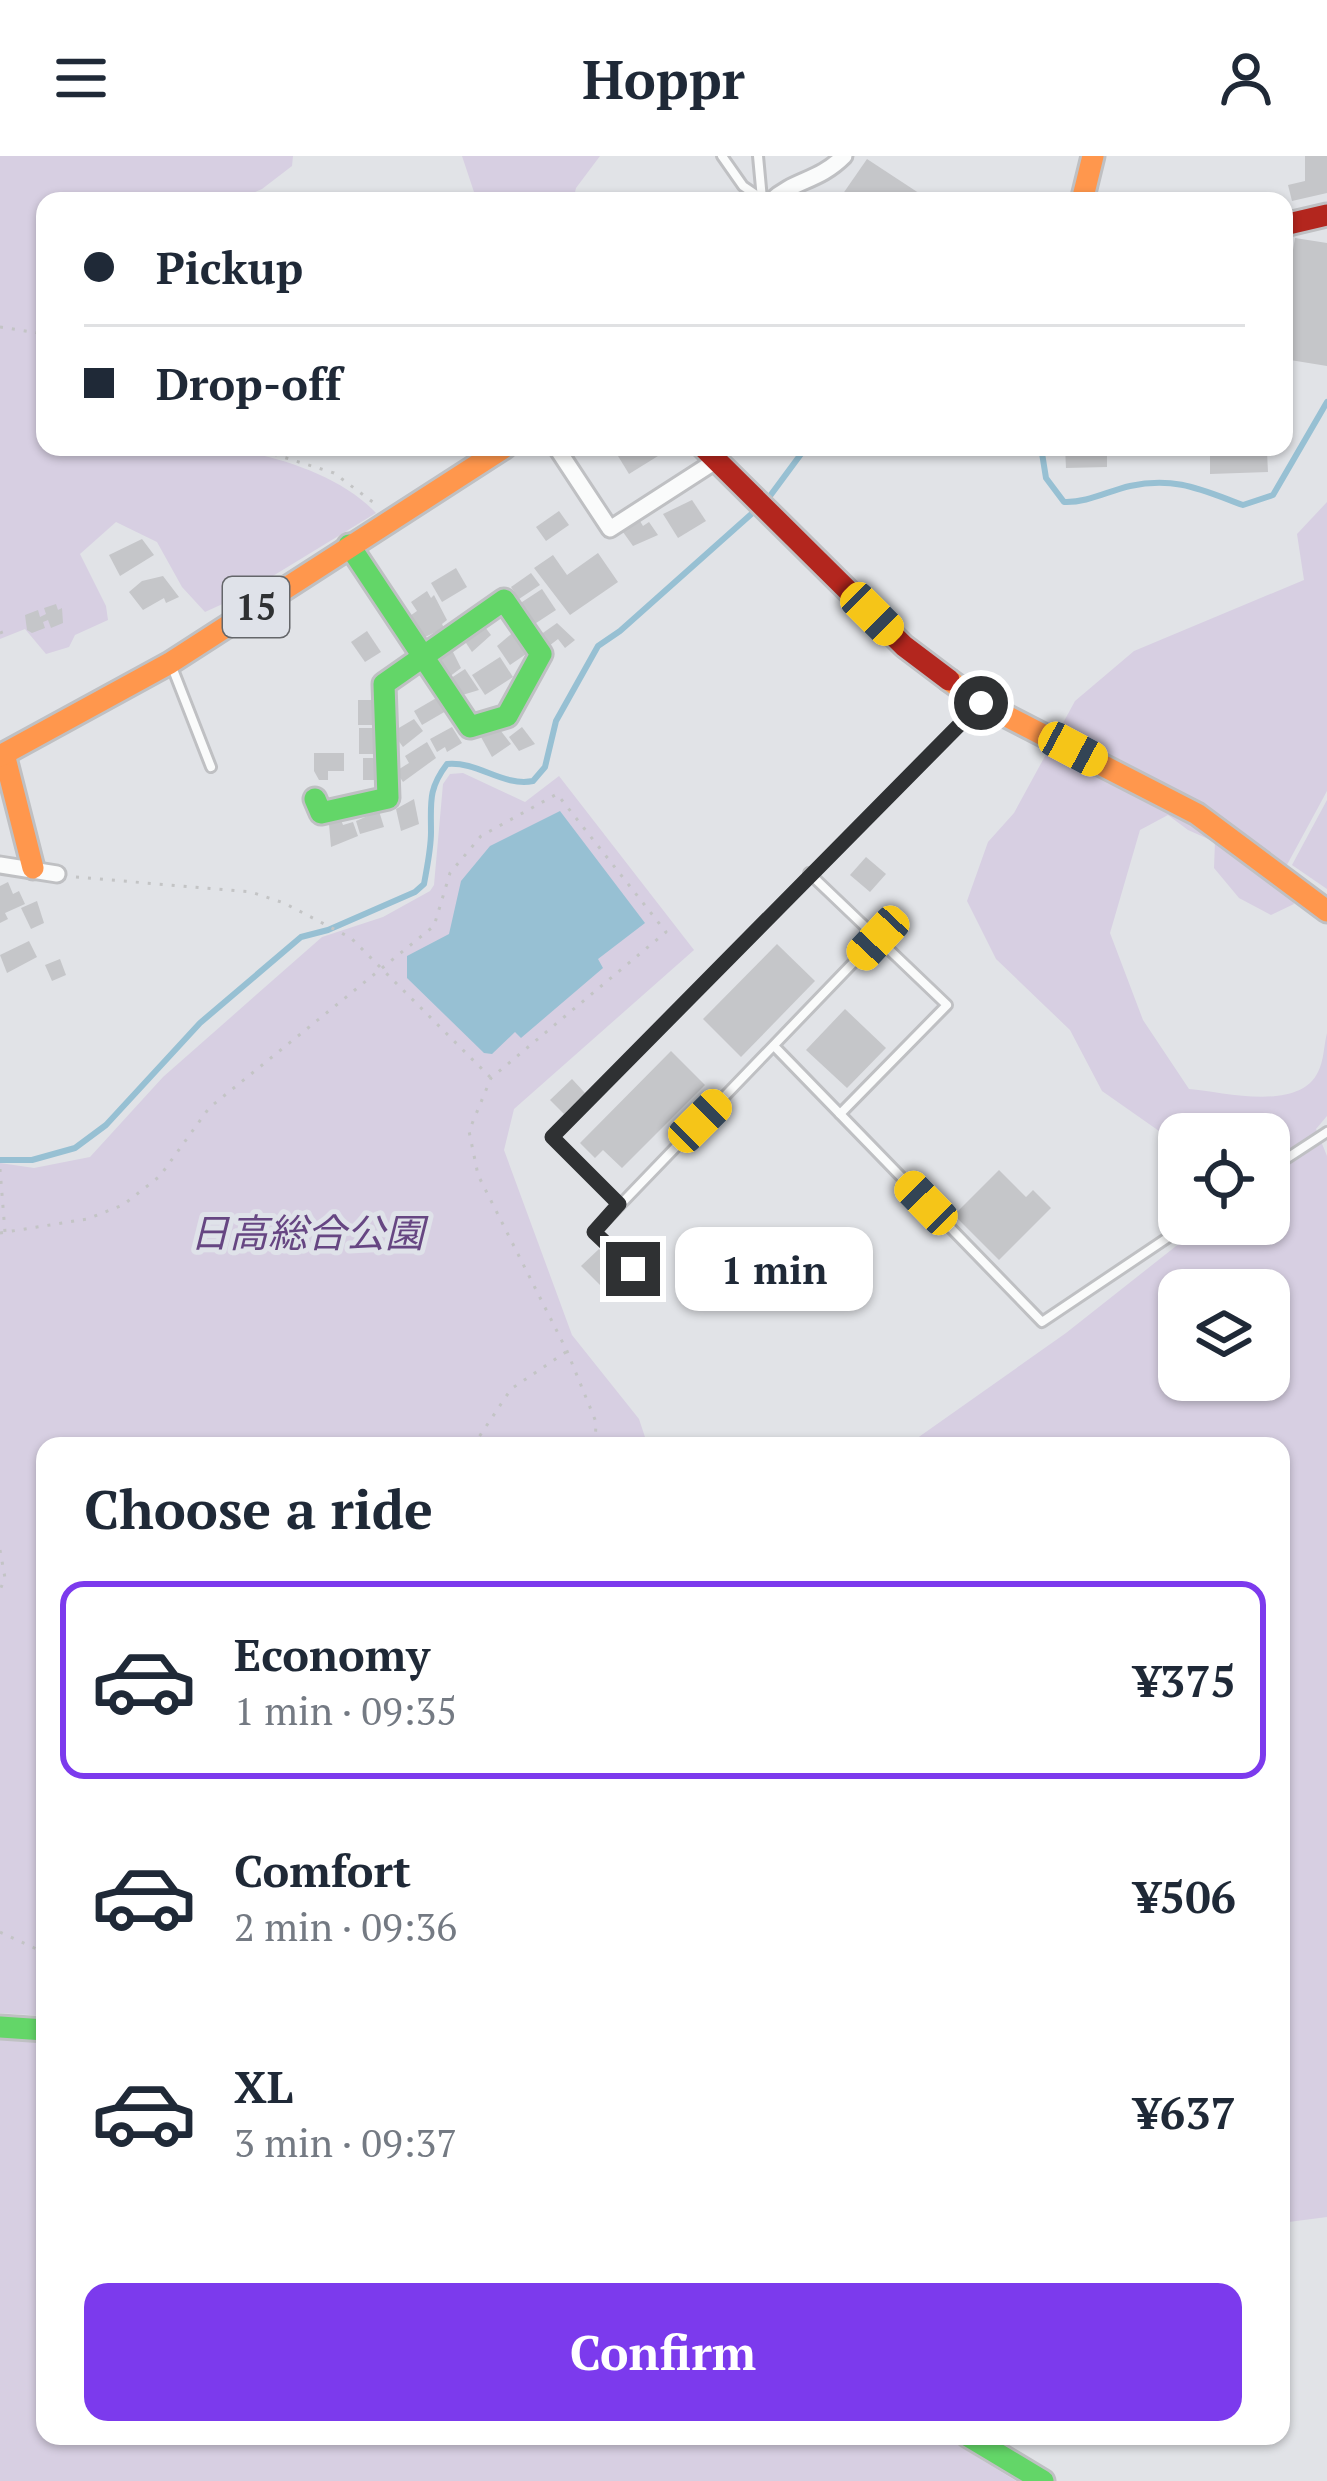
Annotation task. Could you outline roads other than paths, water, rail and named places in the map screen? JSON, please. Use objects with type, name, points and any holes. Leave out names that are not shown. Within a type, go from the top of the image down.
[{"type":"street","points":[[780,192],[825,176],[844,156]]},
{"type":"street","points":[[1084,192],[1093,156]]},
{"type":"street","points":[[1293,223],[1327,214]]},
{"type":"street","name":"15","points":[[2,755],[170,663],[491,456]]},
{"type":"street","points":[[562,456],[610,529],[707,456]]},
{"type":"street","points":[[712,456],[904,646],[981,703],[1197,814],[1327,911]]},
{"type":"street","points":[[315,799],[321,813],[388,798],[383,683],[422,655],[504,600],[541,654],[507,716],[470,728],[422,655],[350,545]]},
{"type":"street","points":[[2,755],[33,868]]},
{"type":"street","points":[[0,865],[56,874]]},
{"type":"street","points":[[0,2027],[36,2029]]},
{"type":"street","points":[[983,2445],[1043,2481]]},
{"type":"lane","points":[[722,156],[753,192]]},
{"type":"lane","points":[[758,156],[765,192]]},
{"type":"lane","points":[[170,663],[211,766]]},
{"type":"lane","points":[[619,1204],[552,1137],[981,703]]},
{"type":"lane","points":[[809,873],[947,1005],[840,1114]]},
{"type":"lane","points":[[633,1269],[594,1232],[878,938]]},
{"type":"lane","points":[[776,1047],[1042,1322],[1158,1244]]},
{"type":"lane","points":[[1290,1156],[1327,1132]]},
{"type":"water","points":[[560,811],[645,923],[598,959],[603,968],[521,1038],[515,1032],[492,1054],[484,1053],[407,978],[407,956],[449,934],[461,881],[490,846]]},
{"type":"waterway","points":[[1042,456],[1046,478],[1064,502],[1161,483],[1188,486],[1243,505],[1273,495],[1327,402]]},
{"type":"waterway","points":[[767,500],[800,456]]},
{"type":"waterway","points":[[0,1160],[32,1160],[75,1148],[106,1125],[200,1023],[301,937],[415,892],[424,884],[431,804],[447,764],[533,781],[545,767],[556,721],[598,646],[757,509]]},
{"type":"park label","name":"日高総合公園","points":[[307,1233]]}]
